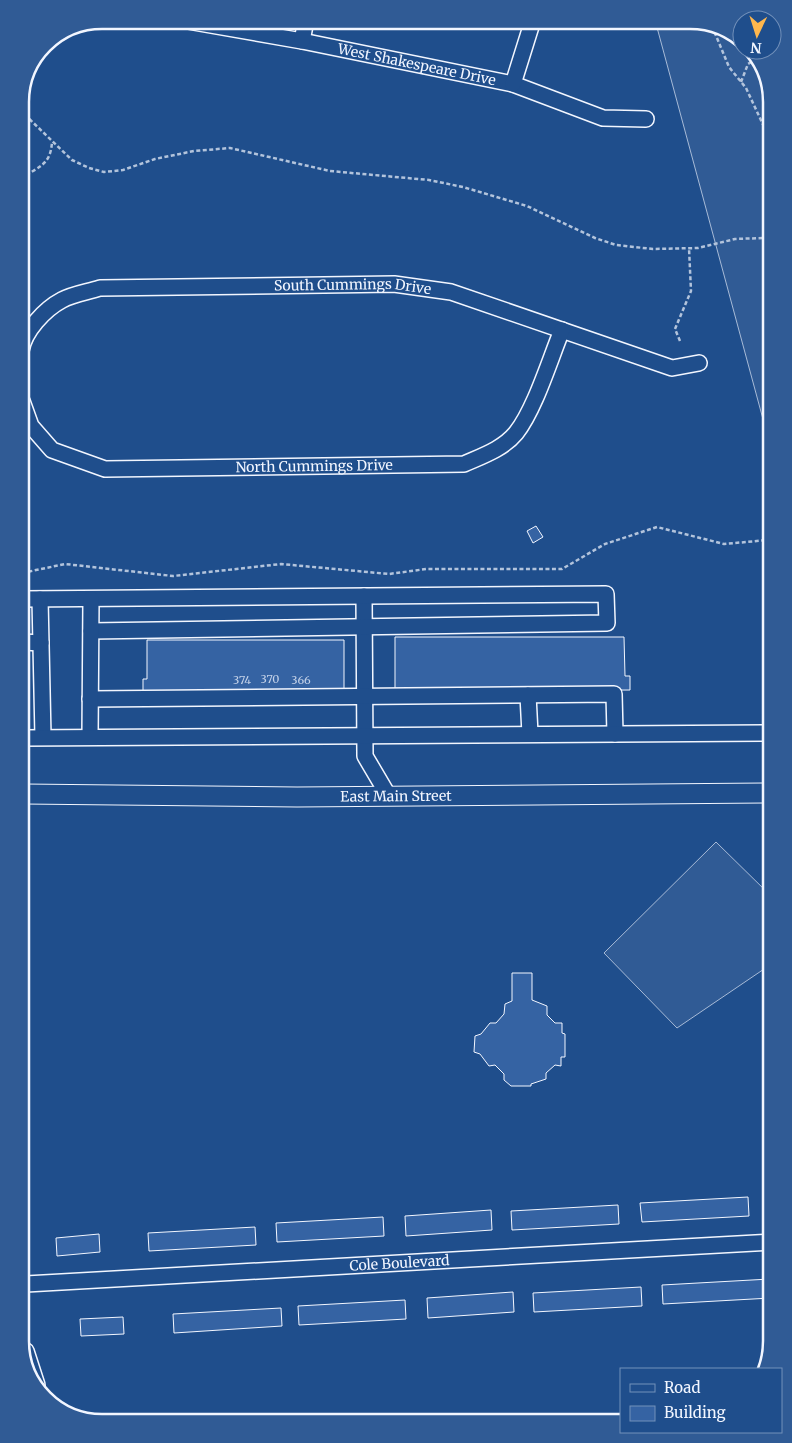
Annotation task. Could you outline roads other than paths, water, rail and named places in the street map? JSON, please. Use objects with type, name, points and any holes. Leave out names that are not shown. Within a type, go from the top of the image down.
[{"type":"main road","name":"East Main Street","points":[[29,794],[297,797],[763,793]]},
{"type":"street","name":"West Shakespeare Drive","points":[[233,29],[513,84],[603,118],[646,119]]},
{"type":"street","points":[[302,41],[304,29]]},
{"type":"street","points":[[513,84],[530,29]]},
{"type":"street","name":"South Cummings Drive","points":[[29,332],[41,316],[63,299],[100,288],[394,284],[451,292],[672,368],[699,363]]},
{"type":"street","name":"North Cummings Drive","points":[[29,420],[31,426],[52,450],[105,469],[464,464],[496,450],[516,433],[531,405],[562,330]]},
{"type":"street","points":[[29,599],[606,594],[607,623],[91,631]]},
{"type":"street","points":[[364,596],[365,756],[388,795]]},
{"type":"street","points":[[40,599],[43,737]]},
{"type":"street","points":[[90,737],[91,599]]},
{"type":"street","points":[[29,642],[41,643]]},
{"type":"street","points":[[90,700],[614,694],[615,734]]},
{"type":"street","points":[[528,695],[530,734]]},
{"type":"street","points":[[29,738],[763,733]]},
{"type":"street","name":"Cole Boulevard","points":[[29,1284],[763,1242]]}]
